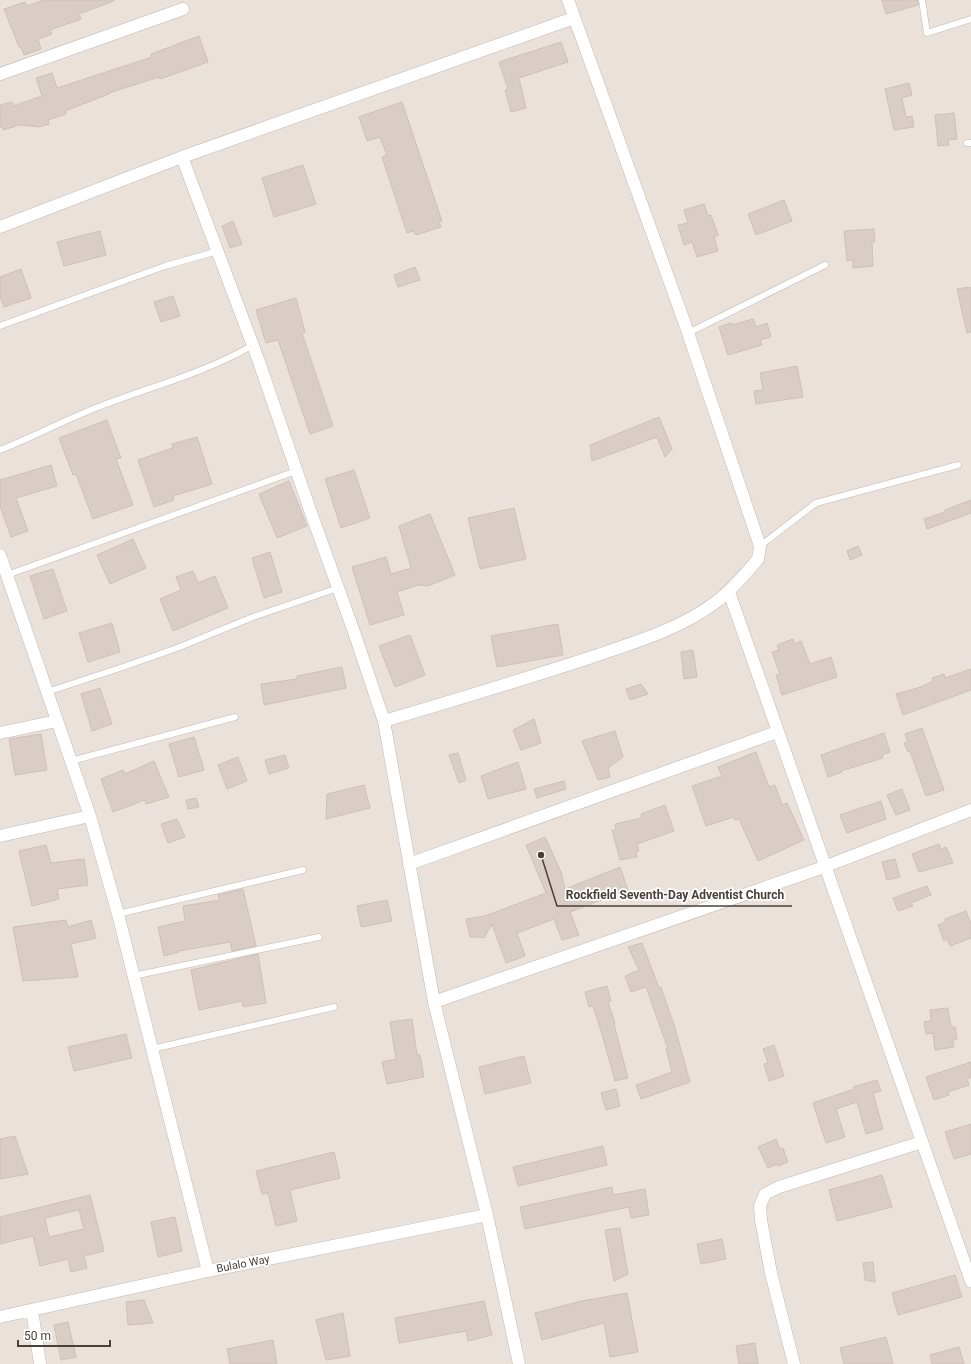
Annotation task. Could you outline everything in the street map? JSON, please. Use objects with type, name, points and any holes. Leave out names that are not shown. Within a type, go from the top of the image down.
[{"type":"street","points":[[384,721],[517,682],[636,642],[678,625],[704,610],[729,592],[758,559],[760,546],[688,333],[568,0]]},
{"type":"street","points":[[0,74],[183,9]]},
{"type":"street","points":[[0,227],[182,156],[574,18]]},
{"type":"street","points":[[182,156],[253,345],[384,721],[434,1002],[487,1215],[519,1364]]},
{"type":"street","points":[[0,555],[90,816],[118,914],[208,1271]]},
{"type":"street","points":[[729,592],[824,867],[971,1281]]},
{"type":"street","points":[[0,733],[57,721]]},
{"type":"street","points":[[409,864],[777,732]]},
{"type":"street","points":[[434,1002],[824,867],[971,810]]},
{"type":"street","points":[[0,836],[90,816]]},
{"type":"street","points":[[794,1364],[771,1272],[761,1220],[760,1206],[765,1194],[779,1187],[922,1142]]},
{"type":"street","name":"Bulalo Way","points":[[0,1317],[208,1271],[487,1215]]},
{"type":"street","points":[[32,1310],[40,1364]]},
{"type":"lane","points":[[922,0],[927,33],[971,19]]},
{"type":"lane","points":[[0,326],[165,266],[218,251]]},
{"type":"lane","points":[[688,333],[825,265]]},
{"type":"lane","points":[[0,450],[105,404],[211,367],[253,345]]},
{"type":"lane","points":[[760,546],[816,503],[958,465]]},
{"type":"lane","points":[[7,575],[296,471]]},
{"type":"lane","points":[[46,692],[124,667],[177,648],[253,617],[338,588]]},
{"type":"lane","points":[[71,761],[235,718]]},
{"type":"lane","points":[[118,914],[303,870]]},
{"type":"lane","points":[[133,976],[319,937]]},
{"type":"lane","points":[[152,1049],[334,1007]]},
{"type":"shaded area","points":[[0,0],[971,0],[971,1364],[0,1364]]},
{"type":"building","points":[[44,0],[114,1],[79,14],[81,19],[50,30],[52,34],[38,39],[41,49],[24,55],[21,47],[19,47],[4,9],[25,2],[27,6]]},
{"type":"building","points":[[882,0],[918,0],[918,5],[886,14]]},
{"type":"building","points":[[199,36],[208,62],[160,79],[159,77],[109,93],[65,111],[66,114],[48,120],[49,124],[39,127],[20,125],[3,130],[2,126],[0,127],[0,105],[12,102],[13,106],[42,96],[36,78],[52,73],[57,88],[152,57],[151,54]]},
{"type":"building","points":[[561,42],[568,62],[519,78],[526,108],[511,112],[505,90],[508,89],[499,62]]},
{"type":"building","points":[[909,83],[912,95],[902,98],[906,117],[912,116],[914,127],[894,130],[885,89]]},
{"type":"building","points":[[402,102],[442,221],[439,222],[441,227],[416,235],[413,231],[407,233],[382,157],[387,155],[380,137],[367,141],[359,117]]},
{"type":"building","points":[[954,113],[957,139],[948,140],[949,145],[938,146],[935,115]]},
{"type":"building","points":[[303,165],[316,204],[274,217],[262,178]]},
{"type":"building","points":[[784,200],[792,221],[756,235],[748,214]]},
{"type":"building","points":[[704,204],[708,216],[711,215],[718,235],[714,237],[718,251],[697,257],[692,242],[684,245],[678,225],[688,223],[684,210]]},
{"type":"building","points":[[233,221],[242,244],[230,248],[222,226]]},
{"type":"building","points":[[874,229],[875,242],[872,242],[873,266],[853,268],[853,260],[847,261],[844,231]]},
{"type":"building","points":[[100,231],[106,255],[64,266],[57,242]]},
{"type":"building","points":[[415,267],[420,280],[398,287],[394,275]]},
{"type":"building","points":[[21,269],[31,298],[4,307],[0,297],[0,277]]},
{"type":"building","points":[[971,288],[971,332],[967,333],[957,289]]},
{"type":"building","points":[[173,296],[180,316],[161,322],[154,302]]},
{"type":"building","points":[[296,298],[305,332],[302,333],[333,426],[310,434],[278,340],[266,343],[256,310]]},
{"type":"building","points":[[753,319],[756,327],[767,323],[771,337],[760,340],[762,345],[728,355],[719,327]]},
{"type":"building","points":[[797,366],[803,397],[756,404],[754,391],[763,390],[760,373]]},
{"type":"building","points":[[659,417],[672,449],[665,457],[657,437],[592,461],[590,445]]},
{"type":"building","points":[[107,420],[121,458],[116,459],[133,505],[93,519],[76,474],[73,475],[59,438]]},
{"type":"building","points":[[197,437],[212,484],[173,496],[174,500],[154,507],[138,460],[173,448],[172,444]]},
{"type":"building","points":[[51,465],[57,486],[16,498],[28,531],[11,537],[0,506],[0,480]]},
{"type":"building","points":[[354,470],[370,518],[341,528],[325,479]]},
{"type":"building","points":[[289,481],[307,526],[277,538],[259,494]]},
{"type":"building","points":[[971,500],[971,513],[927,529],[924,519],[945,512],[945,510]]},
{"type":"building","points":[[514,508],[526,559],[480,569],[468,518]]},
{"type":"building","points":[[430,514],[455,575],[428,586],[418,585],[397,592],[404,615],[370,625],[352,567],[386,557],[391,574],[411,568],[399,526]]},
{"type":"building","points":[[133,539],[146,568],[110,584],[97,555]]},
{"type":"building","points":[[858,546],[862,555],[850,560],[847,551]]},
{"type":"building","points":[[270,552],[282,592],[264,598],[252,558]]},
{"type":"building","points":[[53,569],[67,611],[44,619],[30,576]]},
{"type":"building","points":[[193,571],[198,583],[215,576],[228,608],[173,631],[160,599],[181,590],[176,577]]},
{"type":"building","points":[[112,623],[120,652],[88,662],[79,633]]},
{"type":"building","points":[[558,624],[563,655],[497,667],[491,636]]},
{"type":"building","points":[[410,635],[425,675],[395,687],[379,646]]},
{"type":"building","points":[[793,639],[795,644],[801,641],[810,664],[831,657],[837,677],[782,695],[776,675],[780,674],[772,652],[779,650],[777,645]]},
{"type":"building","points":[[693,650],[697,677],[684,679],[681,652]]},
{"type":"building","points":[[342,667],[346,688],[264,705],[261,684],[297,679],[297,676]]},
{"type":"building","points":[[971,669],[971,690],[903,715],[896,694],[921,687],[933,681],[932,678],[944,674],[945,678]]},
{"type":"building","points":[[641,684],[648,694],[630,700],[626,689]]},
{"type":"building","points":[[100,688],[112,724],[92,731],[81,694]]},
{"type":"building","points":[[534,719],[541,743],[521,750],[513,730]]},
{"type":"building","points":[[922,728],[944,790],[926,796],[910,751],[908,752],[904,743],[908,742],[905,734]]},
{"type":"building","points":[[615,731],[623,757],[608,768],[610,777],[598,780],[582,741]]},
{"type":"building","points":[[884,733],[890,752],[882,755],[883,758],[841,771],[842,772],[828,777],[821,755]]},
{"type":"building","points":[[41,734],[47,770],[15,775],[9,739]]},
{"type":"building","points":[[194,737],[204,770],[179,777],[169,744]]},
{"type":"building","points":[[756,752],[769,787],[775,785],[782,805],[787,803],[804,840],[758,861],[739,819],[735,820],[734,817],[706,826],[692,786],[722,776],[718,767]]},
{"type":"building","points":[[458,753],[466,780],[459,783],[449,755]]},
{"type":"building","points":[[285,755],[289,768],[269,774],[265,760]]},
{"type":"building","points":[[238,757],[247,781],[227,789],[218,765]]},
{"type":"building","points":[[154,761],[169,797],[146,804],[145,800],[113,812],[101,779],[123,770],[125,774]]},
{"type":"building","points":[[518,762],[526,789],[488,799],[481,776]]},
{"type":"building","points":[[564,781],[566,789],[537,798],[534,789]]},
{"type":"building","points":[[364,785],[370,808],[326,819],[327,794]]},
{"type":"building","points":[[902,789],[910,810],[896,815],[887,795]]},
{"type":"building","points":[[196,798],[199,807],[188,809],[186,800]]},
{"type":"building","points":[[881,801],[886,819],[847,833],[840,815]]},
{"type":"building","points":[[665,805],[674,831],[637,844],[639,851],[636,851],[637,857],[620,860],[612,830],[616,830],[615,824],[642,818],[641,814]]},
{"type":"building","points":[[177,819],[185,837],[168,843],[161,824]]},
{"type":"building","points":[[545,837],[561,872],[565,889],[620,867],[628,890],[570,912],[579,935],[562,940],[554,919],[517,933],[525,956],[506,963],[492,924],[484,938],[470,937],[466,919],[485,916],[546,893],[526,845]]},
{"type":"building","points":[[939,844],[941,849],[946,847],[953,863],[919,872],[912,854]]},
{"type":"building","points":[[46,845],[51,863],[84,859],[88,885],[57,889],[59,899],[32,906],[19,851]]},
{"type":"building","points":[[895,859],[900,877],[887,880],[882,862]]},
{"type":"building","points":[[927,886],[931,895],[911,903],[913,906],[898,911],[893,898]]},
{"type":"building","points":[[243,889],[256,946],[232,951],[230,942],[179,951],[164,956],[158,927],[185,921],[183,906],[220,900],[218,895]]},
{"type":"building","points":[[387,900],[392,921],[361,927],[357,906]]},
{"type":"building","points":[[966,911],[971,924],[971,938],[950,946],[947,939],[944,941],[938,925],[946,922],[945,919]]},
{"type":"building","points":[[66,920],[68,927],[91,920],[96,938],[71,944],[78,977],[23,981],[13,927]]},
{"type":"building","points":[[642,943],[659,988],[661,987],[675,1028],[690,1082],[641,1099],[636,1085],[672,1072],[666,1049],[668,1049],[646,987],[631,992],[625,976],[639,970],[628,947]]},
{"type":"building","points":[[258,954],[266,1003],[243,1007],[242,1001],[199,1010],[191,970]]},
{"type":"building","points":[[607,986],[611,1001],[608,1002],[615,1023],[614,1024],[628,1078],[615,1081],[593,1006],[589,1007],[585,992]]},
{"type":"building","points":[[948,1008],[951,1027],[955,1027],[957,1039],[953,1040],[954,1047],[935,1050],[933,1033],[926,1034],[924,1022],[931,1021],[930,1010]]},
{"type":"building","points":[[412,1019],[417,1055],[420,1055],[424,1077],[387,1084],[382,1062],[396,1059],[390,1022]]},
{"type":"building","points":[[126,1034],[132,1058],[74,1071],[68,1047]]},
{"type":"building","points":[[774,1045],[784,1076],[769,1081],[764,1064],[768,1063],[763,1049]]},
{"type":"building","points":[[524,1056],[531,1083],[485,1094],[479,1067]]},
{"type":"building","points":[[971,1062],[971,1077],[967,1079],[969,1085],[948,1092],[949,1095],[934,1100],[926,1077]]},
{"type":"building","points":[[877,1080],[881,1091],[873,1093],[883,1129],[866,1134],[857,1102],[836,1109],[845,1137],[826,1143],[813,1103],[854,1089],[853,1087]]},
{"type":"building","points":[[616,1089],[620,1106],[606,1110],[601,1093]]},
{"type":"building","points":[[971,1124],[971,1154],[954,1159],[945,1132]]},
{"type":"building","points":[[15,1136],[28,1174],[0,1179],[0,1139]]},
{"type":"building","points":[[776,1139],[780,1149],[783,1148],[788,1162],[778,1166],[777,1164],[768,1168],[758,1147]]},
{"type":"building","points":[[603,1146],[607,1165],[518,1186],[513,1167]]},
{"type":"building","points":[[334,1152],[340,1178],[290,1190],[297,1221],[276,1226],[268,1193],[262,1194],[256,1171]]},
{"type":"building","points":[[882,1175],[892,1207],[837,1221],[829,1190]]},
{"type":"building","points":[[612,1187],[613,1195],[645,1189],[649,1215],[631,1218],[629,1207],[525,1229],[520,1207]]},
{"type":"building","points":[[90,1195],[104,1251],[84,1256],[87,1268],[71,1272],[68,1259],[40,1266],[33,1236],[0,1244],[0,1217]],"holes":[[[79,1210],[84,1229],[49,1237],[45,1218]]]},
{"type":"building","points":[[175,1217],[182,1251],[158,1257],[151,1222]]},
{"type":"building","points":[[620,1228],[628,1274],[614,1281],[605,1230]]},
{"type":"building","points":[[722,1239],[726,1259],[701,1264],[697,1244]]},
{"type":"building","points":[[873,1262],[875,1282],[865,1280],[863,1263]]},
{"type":"building","points":[[955,1275],[962,1297],[898,1315],[892,1293]]},
{"type":"building","points":[[627,1293],[638,1352],[610,1357],[604,1323],[542,1340],[535,1313],[582,1301]]},
{"type":"building","points":[[144,1300],[153,1323],[128,1325],[126,1302]]},
{"type":"building","points":[[484,1301],[492,1335],[468,1341],[466,1331],[399,1343],[395,1318]]},
{"type":"building","points":[[343,1313],[350,1356],[326,1360],[316,1320]]},
{"type":"building","points":[[68,1322],[76,1357],[61,1360],[54,1325]]},
{"type":"building","points":[[886,1337],[893,1364],[844,1364],[840,1348]]},
{"type":"building","points":[[273,1340],[277,1364],[230,1364],[227,1349]]},
{"type":"building","points":[[755,1343],[758,1364],[739,1364],[736,1346]]},
{"type":"building","points":[[959,1347],[964,1364],[932,1364],[930,1355]]},
{"type":"place","name":"Rockfield Seventh-Day Adventist Church","points":[[541,855]]}]
